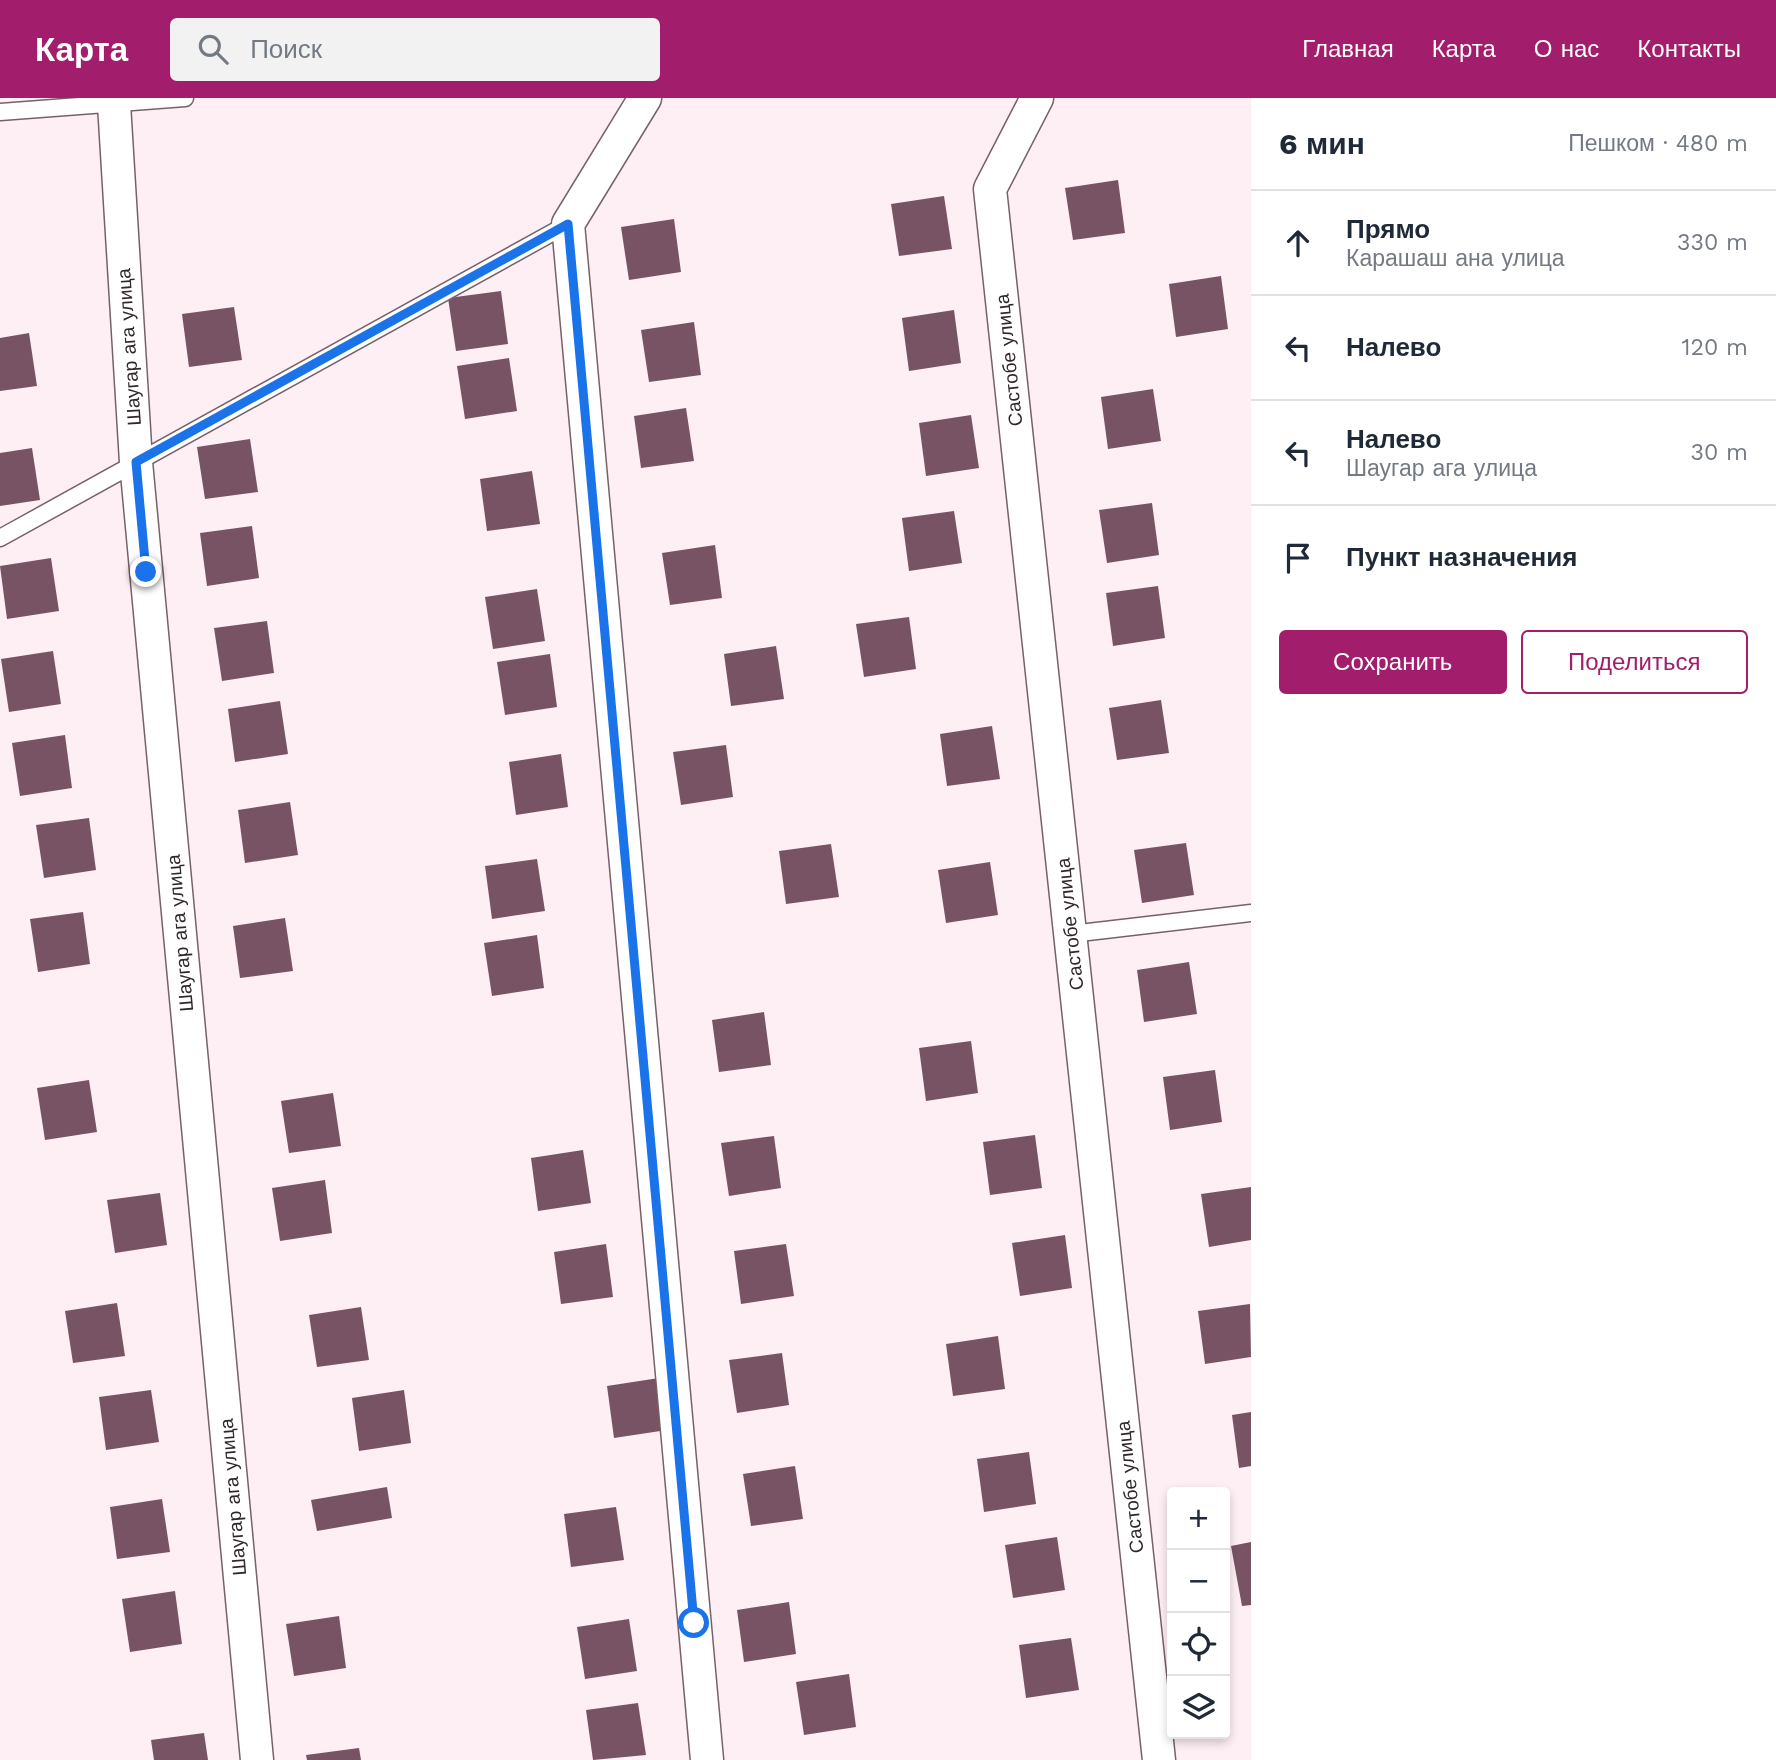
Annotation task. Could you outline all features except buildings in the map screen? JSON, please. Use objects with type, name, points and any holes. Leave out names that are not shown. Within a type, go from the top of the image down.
[{"type":"street","points":[[645,98],[568,224],[707,1760]]},
{"type":"street","name":"Састобе улица","points":[[1037,98],[990,189],[1159,1760]]},
{"type":"street","name":"Шаугар ага улица","points":[[114,104],[136,462],[257,1760]]},
{"type":"lane","points":[[0,112],[185,98]]},
{"type":"lane","points":[[0,538],[568,224]]},
{"type":"lane","points":[[1071,934],[1251,913]]},
{"type":"route","points":[[146,572],[136,462],[568,224],[694,1623]]}]
